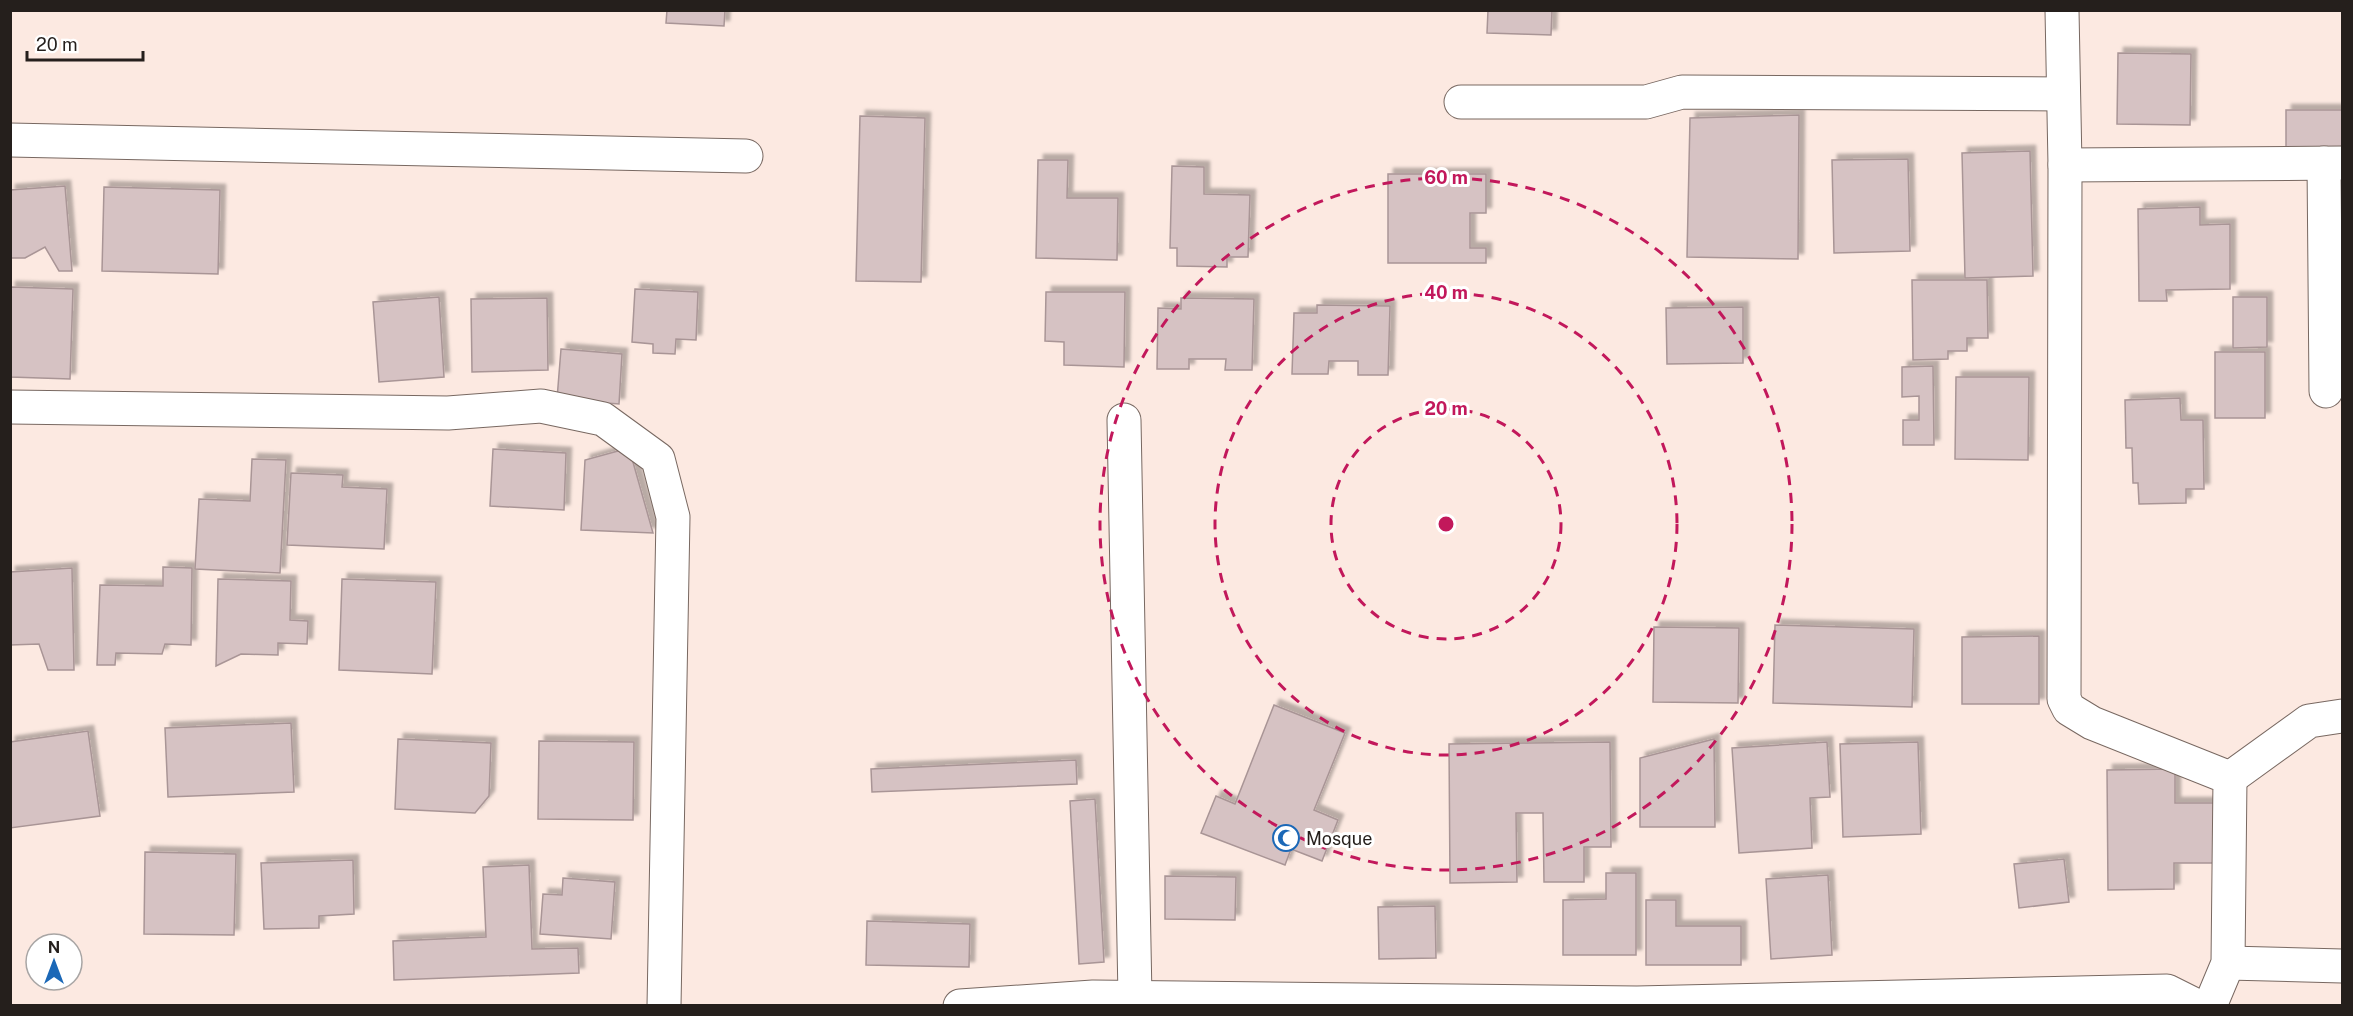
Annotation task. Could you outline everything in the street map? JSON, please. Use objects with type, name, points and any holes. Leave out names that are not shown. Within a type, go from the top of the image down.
[{"type":"street","points":[[2062,10],[2065,165],[2064,699],[2069,709],[2092,723],[2229,778]]},
{"type":"street","points":[[1461,102],[1646,102],[1682,92],[2063,94]]},
{"type":"street","points":[[10,141],[746,156]]},
{"type":"street","points":[[2065,165],[2333,163],[2326,392]]},
{"type":"street","points":[[10,407],[448,413],[541,406],[603,419],[658,459],[673,517],[664,1005]]},
{"type":"street","points":[[1124,420],[1136,998]]},
{"type":"street","points":[[2229,778],[2309,721],[2343,716]]},
{"type":"street","points":[[2210,1005],[2228,963],[2229,778]]},
{"type":"street","points":[[2228,963],[2343,966]]},
{"type":"street","points":[[960,1005],[1136,998],[1637,1004],[2168,991],[2197,1005]]},
{"type":"building","points":[[667,10],[725,10],[724,26],[666,23]]},
{"type":"building","points":[[1488,10],[1552,10],[1551,35],[1487,33]]},
{"type":"building","points":[[2118,53],[2191,54],[2190,125],[2117,124]]},
{"type":"building","points":[[2286,110],[2342,110],[2342,147],[2286,148]]},
{"type":"building","points":[[1799,115],[1798,259],[1687,257],[1690,118]]},
{"type":"building","points":[[860,116],[925,118],[921,282],[856,281]]},
{"type":"building","points":[[2030,151],[2033,276],[1965,278],[1962,153]]},
{"type":"building","points":[[1908,159],[1910,251],[1834,253],[1832,160]]},
{"type":"building","points":[[1038,160],[1068,160],[1067,198],[1118,198],[1117,260],[1036,258]]},
{"type":"building","points":[[1172,166],[1204,167],[1204,194],[1250,195],[1248,257],[1227,257],[1227,267],[1177,266],[1177,248],[1170,248]]},
{"type":"building","points":[[1388,174],[1486,174],[1486,213],[1470,213],[1470,248],[1486,248],[1486,263],[1388,263]]},
{"type":"building","points":[[65,186],[72,271],[59,271],[45,247],[25,258],[10,258],[10,190]]},
{"type":"building","points":[[104,187],[220,190],[218,274],[102,271]]},
{"type":"building","points":[[2200,207],[2200,225],[2230,224],[2230,289],[2166,290],[2167,301],[2139,301],[2138,209]]},
{"type":"building","points":[[1912,280],[1987,280],[1988,338],[1967,338],[1967,351],[1948,351],[1948,359],[1913,360]]},
{"type":"building","points":[[10,287],[73,289],[70,379],[10,377]]},
{"type":"building","points":[[635,289],[698,292],[696,340],[676,339],[675,354],[653,353],[653,344],[632,342]]},
{"type":"building","points":[[1046,292],[1125,292],[1124,367],[1064,365],[1064,342],[1045,341]]},
{"type":"building","points":[[439,297],[444,377],[379,382],[373,302]]},
{"type":"building","points":[[2233,297],[2267,297],[2267,347],[2233,348]]},
{"type":"building","points":[[547,298],[548,370],[472,372],[471,299]]},
{"type":"building","points":[[1181,298],[1254,299],[1252,370],[1225,370],[1226,359],[1189,359],[1189,369],[1157,369],[1158,308],[1181,309]]},
{"type":"building","points":[[1317,305],[1390,306],[1388,375],[1358,375],[1358,361],[1329,361],[1328,374],[1292,374],[1294,313],[1317,313]]},
{"type":"building","points":[[1743,307],[1743,363],[1667,364],[1666,308]]},
{"type":"building","points":[[561,349],[622,354],[619,404],[557,399]]},
{"type":"building","points":[[2215,352],[2265,352],[2265,418],[2215,418]]},
{"type":"building","points":[[1933,366],[1934,445],[1903,445],[1903,420],[1919,420],[1919,396],[1902,397],[1902,367]]},
{"type":"building","points":[[1956,377],[2029,377],[2028,460],[1955,459]]},
{"type":"building","points":[[2180,398],[2181,420],[2203,420],[2204,489],[2186,489],[2186,503],[2139,504],[2138,483],[2133,483],[2132,448],[2126,448],[2125,400]]},
{"type":"building","points":[[629,448],[653,533],[581,530],[585,460]]},
{"type":"building","points":[[493,449],[566,453],[564,510],[490,506]]},
{"type":"building","points":[[252,459],[286,460],[280,573],[195,569],[199,499],[250,501]]},
{"type":"building","points":[[291,473],[343,475],[342,487],[387,489],[384,549],[287,545]]},
{"type":"building","points":[[163,567],[192,568],[191,645],[165,644],[162,654],[116,653],[115,665],[97,665],[100,585],[163,586]]},
{"type":"building","points":[[72,568],[74,670],[48,670],[39,644],[10,645],[10,572]]},
{"type":"building","points":[[218,579],[291,581],[290,620],[308,621],[307,644],[278,643],[278,655],[241,654],[216,666]]},
{"type":"building","points":[[342,579],[436,582],[432,674],[339,670]]},
{"type":"building","points":[[1775,625],[1914,629],[1912,707],[1773,703]]},
{"type":"building","points":[[1654,627],[1739,628],[1738,703],[1653,702]]},
{"type":"building","points":[[2039,636],[2039,704],[1962,704],[1962,637]]},
{"type":"building","points":[[1274,705],[1345,733],[1314,810],[1338,820],[1322,861],[1291,849],[1285,865],[1201,833],[1216,796],[1235,804]]},
{"type":"building","points":[[291,723],[294,792],[168,797],[165,728]]},
{"type":"building","points":[[88,731],[100,816],[10,828],[10,742]]},
{"type":"building","points":[[398,739],[491,743],[489,796],[475,813],[395,809]]},
{"type":"building","points":[[1714,739],[1715,827],[1640,827],[1640,758]]},
{"type":"building","points":[[539,741],[634,742],[633,820],[538,819]]},
{"type":"building","points":[[1610,742],[1611,847],[1584,847],[1584,882],[1544,882],[1543,813],[1516,813],[1517,882],[1450,883],[1449,744]]},
{"type":"building","points":[[1827,742],[1830,797],[1810,798],[1812,848],[1739,853],[1732,748]]},
{"type":"building","points":[[1918,742],[1921,834],[1843,837],[1840,744]]},
{"type":"building","points":[[1076,760],[1077,784],[872,792],[871,769]]},
{"type":"building","points":[[2175,769],[2175,803],[2215,803],[2216,863],[2174,863],[2174,889],[2108,890],[2107,770]]},
{"type":"building","points":[[1095,799],[1104,962],[1079,964],[1070,801]]},
{"type":"building","points":[[145,852],[236,854],[234,935],[144,934]]},
{"type":"building","points":[[2064,859],[2069,902],[2019,908],[2014,864]]},
{"type":"building","points":[[353,860],[354,914],[319,916],[319,928],[264,929],[261,863]]},
{"type":"building","points":[[529,865],[532,949],[578,948],[579,973],[394,980],[393,941],[486,937],[483,867]]},
{"type":"building","points":[[1606,873],[1636,873],[1636,955],[1563,955],[1563,900],[1606,899]]},
{"type":"building","points":[[1828,875],[1832,955],[1771,959],[1766,879]]},
{"type":"building","points":[[1165,876],[1236,877],[1235,920],[1165,919]]},
{"type":"building","points":[[563,878],[615,882],[611,939],[540,934],[543,894],[562,895]]},
{"type":"building","points":[[1646,900],[1676,900],[1676,926],[1741,926],[1741,965],[1646,965]]},
{"type":"building","points":[[1435,906],[1436,958],[1379,959],[1378,907]]},
{"type":"building","points":[[867,921],[970,924],[969,967],[866,965]]},
{"type":"place","name":"Mosque","points":[[1286,838]]}]
